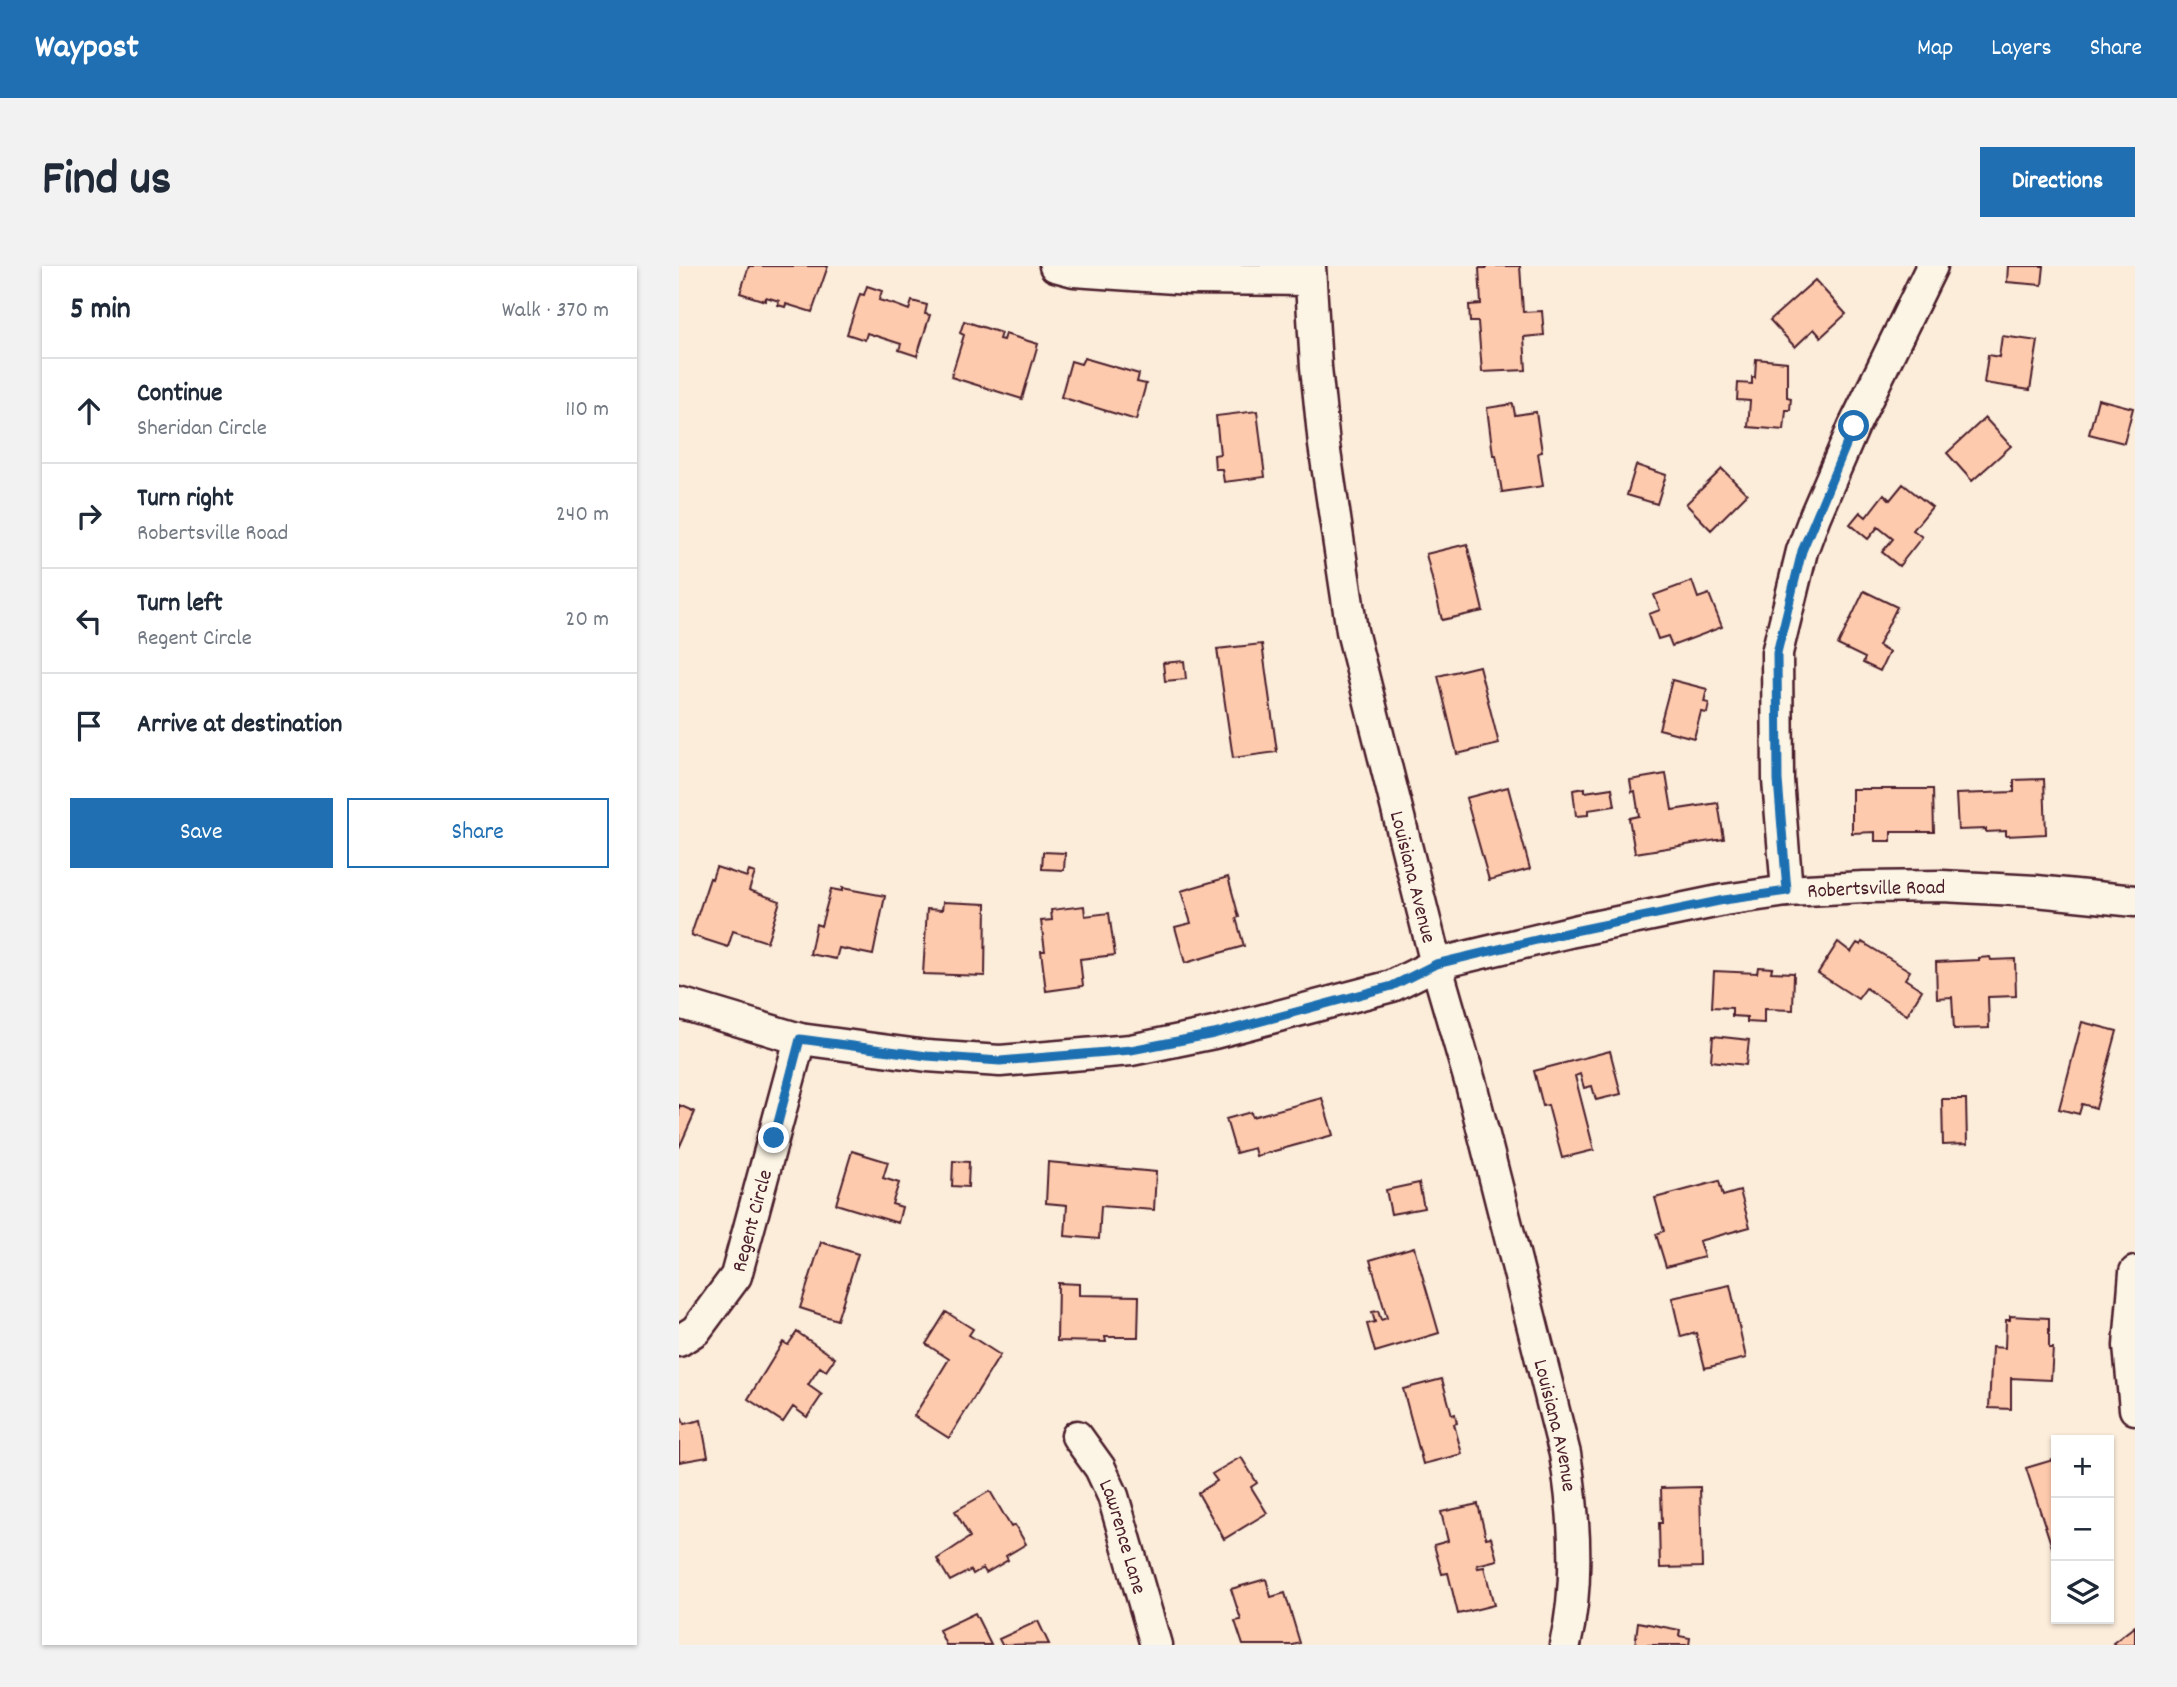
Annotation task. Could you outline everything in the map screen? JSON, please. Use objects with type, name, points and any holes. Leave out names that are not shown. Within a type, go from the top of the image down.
[{"type":"street","points":[[1055,266],[1074,271],[1189,279],[1310,273]]},
{"type":"street","points":[[1787,891],[1778,780],[1777,653],[1802,551],[1815,516],[1854,426],[1932,266]]},
{"type":"street","name":"Louisiana Avenue","points":[[1310,273],[1324,444],[1352,631],[1436,964],[1472,1088],[1565,1454],[1573,1503],[1572,1588],[1565,1645]]},
{"type":"street","name":"Robertsville Road","points":[[679,1003],[800,1039],[927,1056],[1000,1061],[1131,1050],[1214,1034],[1392,986],[1436,964],[1710,902],[1787,891],[1942,886],[2036,891],[2135,901]]},
{"type":"street","name":"Regent Circle","points":[[679,1341],[696,1330],[736,1276],[800,1039]]},
{"type":"street","points":[[2135,1272],[2129,1346],[2135,1409]]},
{"type":"street","name":"Lawrence Lane","points":[[1077,1436],[1100,1468],[1114,1496],[1156,1645]]},
{"type":"building","points":[[749,266],[828,266],[812,312],[786,304],[785,307],[778,305],[779,301],[766,297],[765,301],[740,293]]},
{"type":"building","points":[[1520,266],[1523,312],[1542,311],[1544,335],[1524,337],[1526,370],[1482,372],[1478,322],[1470,322],[1469,305],[1481,304],[1479,268]]},
{"type":"building","points":[[2008,266],[2044,266],[2042,285],[2007,282]]},
{"type":"building","points":[[1815,280],[1846,314],[1821,337],[1814,329],[1795,347],[1770,320]]},
{"type":"building","points":[[867,286],[882,291],[879,300],[909,310],[912,301],[927,305],[925,314],[930,315],[917,356],[899,350],[901,344],[867,333],[865,340],[847,334],[860,294],[864,295]]},
{"type":"building","points":[[964,321],[1001,333],[999,339],[1003,340],[1005,334],[1038,344],[1022,399],[951,377],[964,335],[960,333]]},
{"type":"building","points":[[2002,336],[2038,341],[2030,390],[1984,383],[1988,355],[1999,357]]},
{"type":"building","points":[[1084,358],[1139,374],[1137,382],[1146,384],[1136,420],[1061,397],[1071,361],[1081,364]]},
{"type":"building","points":[[1756,359],[1787,362],[1787,397],[1791,398],[1790,410],[1786,410],[1784,430],[1748,427],[1750,401],[1737,400],[1738,383],[1752,384],[1752,377],[1755,378]]},
{"type":"building","points":[[2098,399],[2133,408],[2124,443],[2089,434]]},
{"type":"building","points":[[1513,404],[1515,415],[1536,412],[1542,452],[1538,453],[1543,486],[1502,492],[1496,455],[1493,455],[1487,408]]},
{"type":"building","points":[[1257,411],[1265,477],[1224,482],[1222,469],[1215,469],[1214,455],[1220,454],[1216,416]]},
{"type":"building","points":[[1985,418],[2011,446],[1972,481],[1947,453]]},
{"type":"building","points":[[1636,465],[1666,475],[1657,504],[1627,495]]},
{"type":"building","points":[[1722,469],[1747,494],[1711,530],[1686,504]]},
{"type":"building","points":[[1903,484],[1932,507],[1913,530],[1922,537],[1899,566],[1882,552],[1893,539],[1878,527],[1868,539],[1850,524],[1860,512],[1866,517],[1884,494],[1890,500]]},
{"type":"building","points":[[1467,544],[1483,611],[1442,620],[1426,554]]},
{"type":"building","points":[[1692,581],[1698,598],[1709,594],[1722,627],[1672,646],[1668,636],[1658,639],[1649,614],[1660,610],[1654,595]]},
{"type":"building","points":[[1864,591],[1897,607],[1878,646],[1889,652],[1880,671],[1863,663],[1865,658],[1838,645]]},
{"type":"building","points":[[1262,644],[1277,752],[1233,758],[1217,649]]},
{"type":"building","points":[[1184,661],[1186,679],[1165,681],[1163,663]]},
{"type":"building","points":[[1479,666],[1499,744],[1457,754],[1438,676]]},
{"type":"building","points":[[1672,680],[1707,689],[1704,702],[1709,703],[1707,713],[1701,712],[1694,738],[1659,729]]},
{"type":"building","points":[[1666,774],[1672,810],[1718,803],[1724,839],[1635,853],[1629,818],[1639,816],[1635,791],[1632,792],[1630,780]]},
{"type":"building","points":[[2044,779],[2046,834],[2006,836],[2006,831],[1958,830],[1956,794],[2014,792],[2014,780]]},
{"type":"building","points":[[1508,787],[1530,869],[1489,880],[1466,798]]},
{"type":"building","points":[[1585,788],[1585,792],[1612,788],[1615,806],[1588,810],[1588,815],[1576,816],[1573,790]]},
{"type":"building","points":[[1852,789],[1933,789],[1934,832],[1891,832],[1891,841],[1875,841],[1875,832],[1852,833]]},
{"type":"building","points":[[1043,852],[1065,853],[1064,870],[1042,869]]},
{"type":"building","points":[[716,867],[747,877],[749,871],[755,873],[749,890],[780,901],[767,942],[733,931],[728,947],[691,935]]},
{"type":"building","points":[[1228,877],[1244,946],[1185,963],[1175,927],[1191,923],[1181,891]]},
{"type":"building","points":[[842,888],[885,896],[873,955],[839,948],[836,959],[810,954],[816,924],[821,926],[831,889],[842,891]]},
{"type":"building","points":[[943,902],[986,904],[985,976],[923,974],[927,909],[942,910]]},
{"type":"building","points":[[1084,906],[1085,916],[1109,913],[1115,955],[1080,959],[1083,986],[1046,991],[1041,951],[1045,951],[1041,921],[1052,920],[1051,910]]},
{"type":"building","points":[[1838,942],[1851,952],[1857,943],[1861,945],[1862,942],[1910,971],[1905,979],[1922,990],[1907,1015],[1866,988],[1858,999],[1818,973]]},
{"type":"building","points":[[1990,957],[1991,960],[2015,959],[2016,996],[1988,997],[1989,1028],[1954,1029],[1952,997],[1937,998],[1936,962]]},
{"type":"building","points":[[1758,967],[1772,968],[1771,972],[1794,973],[1793,1010],[1764,1009],[1764,1023],[1747,1022],[1747,1017],[1732,1016],[1732,1008],[1712,1007],[1714,971],[1757,973]]},
{"type":"building","points":[[2082,1022],[2117,1031],[2096,1108],[2082,1104],[2079,1114],[2059,1109]]},
{"type":"building","points":[[1713,1036],[1749,1040],[1746,1065],[1711,1061]]},
{"type":"building","points":[[1610,1051],[1621,1094],[1596,1100],[1592,1086],[1584,1088],[1580,1074],[1575,1076],[1594,1150],[1562,1158],[1548,1105],[1543,1106],[1534,1071]]},
{"type":"building","points":[[1322,1098],[1333,1135],[1256,1156],[1254,1148],[1236,1153],[1226,1119],[1251,1112],[1252,1117]]},
{"type":"building","points":[[1942,1099],[1966,1099],[1967,1144],[1943,1145]]},
{"type":"building","points":[[679,1105],[695,1112],[679,1148]]},
{"type":"building","points":[[852,1151],[888,1162],[883,1178],[899,1183],[892,1204],[902,1207],[898,1223],[836,1204]]},
{"type":"building","points":[[953,1161],[969,1162],[968,1187],[952,1186]]},
{"type":"building","points":[[1048,1162],[1156,1172],[1154,1210],[1101,1206],[1099,1239],[1065,1236],[1067,1205],[1046,1203]]},
{"type":"building","points":[[1719,1181],[1723,1196],[1740,1191],[1750,1227],[1699,1241],[1704,1257],[1666,1267],[1656,1234],[1664,1231],[1655,1198]]},
{"type":"building","points":[[1419,1183],[1424,1208],[1391,1214],[1386,1190]]},
{"type":"building","points":[[821,1242],[858,1254],[837,1320],[800,1308]]},
{"type":"building","points":[[1414,1247],[1439,1333],[1375,1352],[1367,1324],[1375,1322],[1372,1312],[1378,1311],[1381,1320],[1387,1318],[1370,1260]]},
{"type":"building","points":[[1058,1283],[1079,1284],[1079,1295],[1139,1296],[1138,1337],[1105,1337],[1106,1342],[1057,1341]]},
{"type":"building","points":[[1730,1285],[1746,1358],[1705,1368],[1696,1333],[1681,1337],[1672,1298]]},
{"type":"building","points":[[946,1312],[973,1329],[969,1335],[1000,1355],[949,1438],[914,1416],[949,1359],[926,1344]]},
{"type":"building","points":[[2010,1316],[2049,1318],[2049,1348],[2053,1348],[2051,1380],[2011,1378],[2011,1409],[1989,1408],[1992,1347],[2005,1348],[2006,1320],[2010,1320]]},
{"type":"building","points":[[797,1332],[835,1358],[826,1371],[820,1367],[808,1385],[822,1395],[807,1417],[793,1407],[783,1422],[748,1399],[783,1342],[788,1345]]},
{"type":"building","points":[[1442,1379],[1452,1415],[1455,1414],[1457,1423],[1454,1424],[1462,1454],[1423,1464],[1403,1389]]},
{"type":"building","points":[[682,1418],[684,1424],[701,1420],[708,1457],[679,1462],[679,1419]]},
{"type":"building","points":[[1241,1457],[1257,1483],[1251,1487],[1267,1513],[1224,1539],[1198,1493],[1217,1481],[1212,1474]]},
{"type":"building","points":[[2051,1460],[2051,1544],[2026,1468]]},
{"type":"building","points":[[1700,1487],[1702,1567],[1660,1568],[1661,1488]]},
{"type":"building","points":[[990,1491],[1011,1527],[1015,1525],[1026,1544],[1006,1556],[1008,1560],[986,1573],[983,1568],[973,1574],[971,1570],[950,1581],[937,1559],[970,1537],[955,1511]]},
{"type":"building","points":[[1478,1504],[1486,1538],[1491,1537],[1497,1560],[1477,1565],[1478,1568],[1484,1567],[1494,1605],[1458,1614],[1448,1573],[1442,1574],[1434,1545],[1448,1541],[1441,1512]]},
{"type":"building","points":[[1266,1579],[1271,1597],[1285,1593],[1300,1643],[1243,1645],[1235,1621],[1241,1620],[1231,1589]]},
{"type":"building","points":[[975,1613],[991,1645],[946,1645],[939,1630]]},
{"type":"building","points":[[1038,1621],[1049,1644],[1002,1645],[999,1639]]},
{"type":"building","points":[[1638,1622],[1680,1630],[1679,1636],[1690,1638],[1689,1645],[1635,1645]]},
{"type":"building","points":[[2135,1626],[2135,1645],[2113,1643]]},
{"type":"route","points":[[774,1138],[800,1039],[927,1056],[1000,1061],[1131,1050],[1214,1034],[1392,986],[1436,964],[1574,931],[1724,900],[1787,891],[1778,780],[1777,653],[1802,551],[1854,426]]}]
